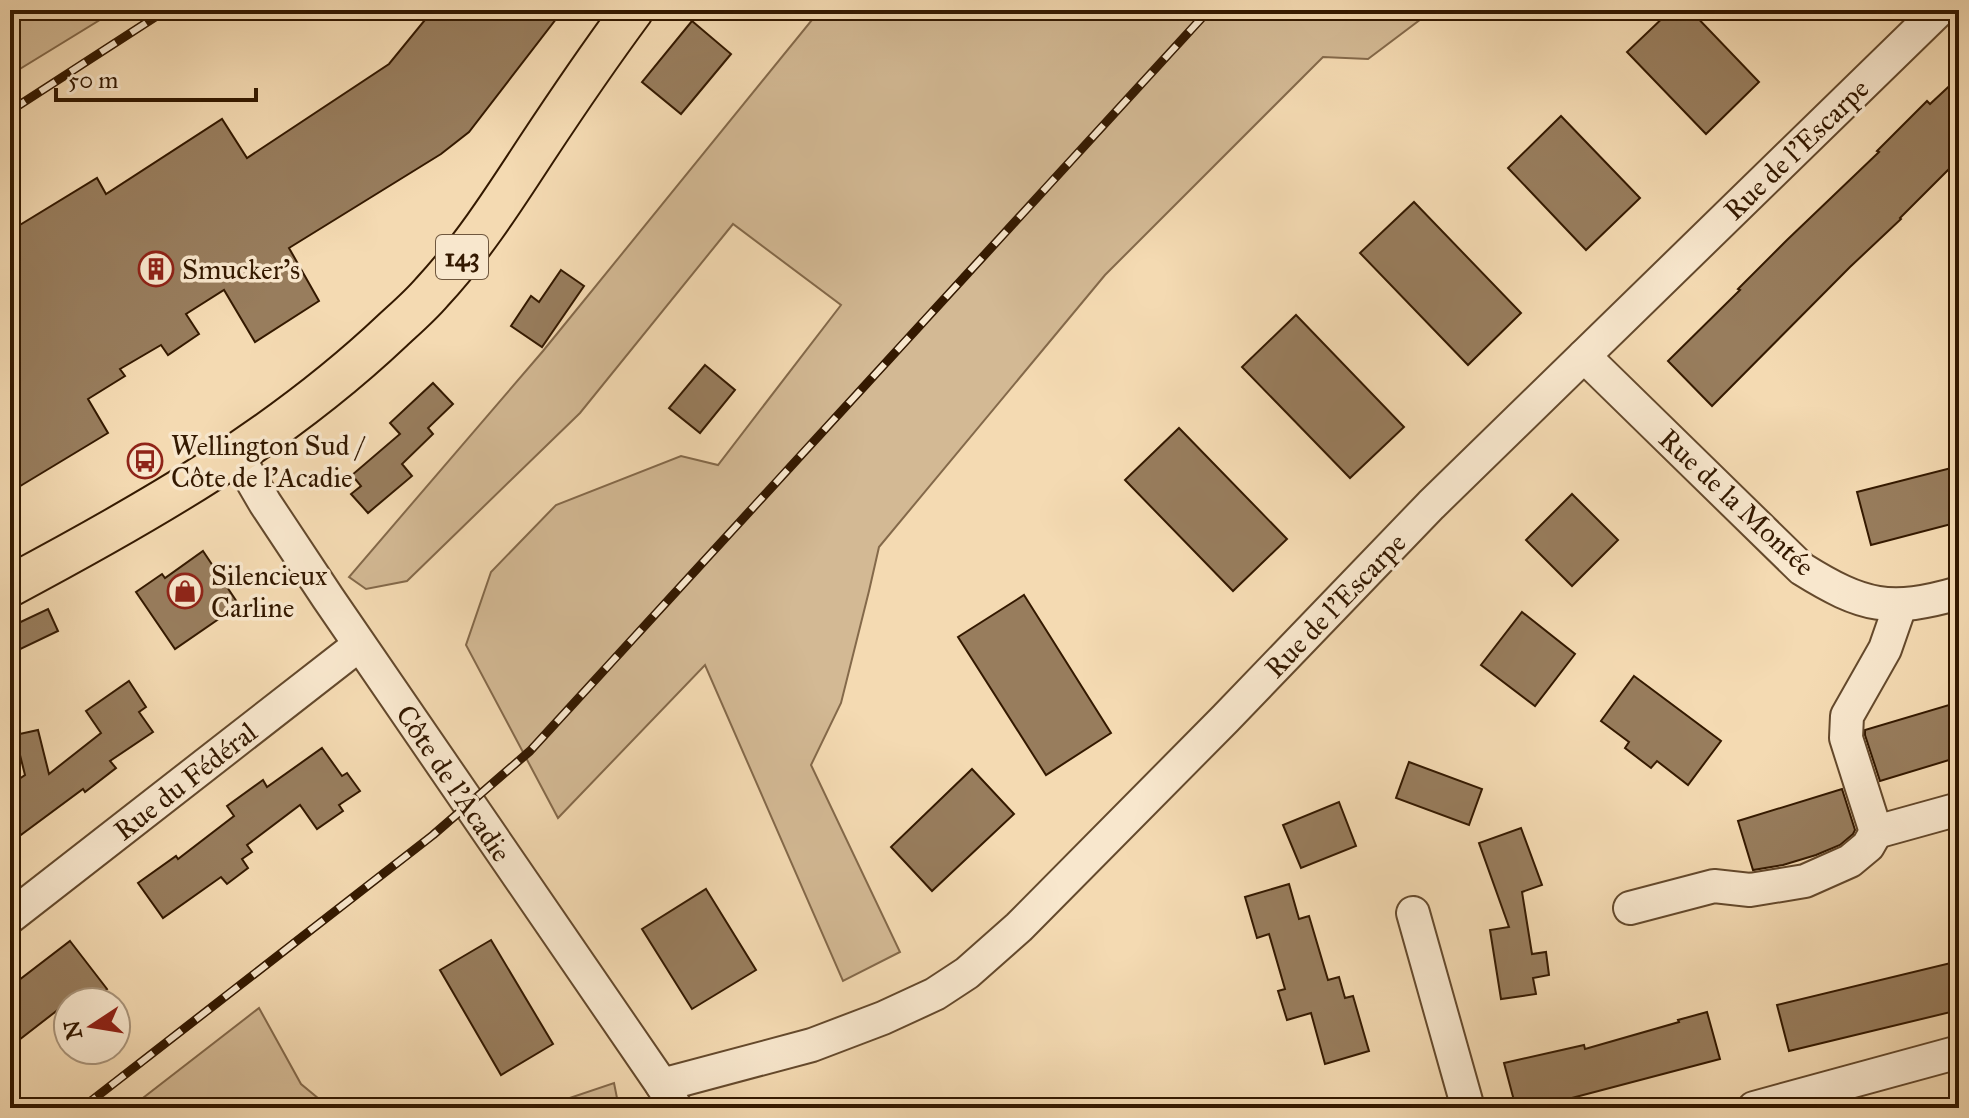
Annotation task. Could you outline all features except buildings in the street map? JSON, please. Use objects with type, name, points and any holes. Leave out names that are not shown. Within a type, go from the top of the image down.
[{"type":"main road","name":"143","points":[[10,586],[169,499],[237,455],[323,392],[366,355],[431,293],[460,260],[594,62],[633,10]]},
{"type":"street","name":"Rue de l'Escarpe","points":[[669,1097],[883,1018],[935,994],[967,973],[1019,927],[1431,505],[1939,10]]},
{"type":"street","name":"Rue de la Montée","points":[[1584,356],[1802,569],[1863,601],[1900,606],[1959,593]]},
{"type":"street","name":"Côte de l'Acadie","points":[[237,455],[359,645],[669,1097]]},
{"type":"street","points":[[1876,832],[1846,738],[1847,716],[1885,649],[1900,606]]},
{"type":"street","name":"Rue du Fédéral","points":[[10,917],[359,645]]},
{"type":"street","points":[[1630,908],[1714,886],[1750,890],[1805,881],[1850,861],[1868,846],[1876,832],[1959,809]]},
{"type":"street","points":[[1413,913],[1468,1108]]},
{"type":"street","points":[[1754,1108],[1959,1052]]},
{"type":"shaded area","points":[[10,10],[116,10],[10,75]]},
{"type":"shaded area","points":[[820,10],[1433,10],[1368,59],[1323,57],[1105,275],[879,547],[841,703],[811,765],[900,952],[843,981],[705,665],[558,818],[466,645],[491,572],[556,505],[681,456],[718,465],[841,305],[733,224],[580,413],[407,581],[366,589],[349,577],[543,351]]},
{"type":"shaded area","points":[[259,1008],[301,1084],[330,1108],[130,1108]]},
{"type":"shaded area","points":[[614,1083],[619,1108],[540,1108]]},
{"type":"railway","points":[[10,111],[166,10]]},
{"type":"railway","points":[[82,1108],[433,835],[530,751],[1209,10]]},
{"type":"place","name":"Smucker's","points":[[156,269]]},
{"type":"place","name":"Wellington Sud / Côte de l'Acadie","points":[[145,461]]},
{"type":"place","name":"Silencieux Carline","points":[[185,591]]}]
